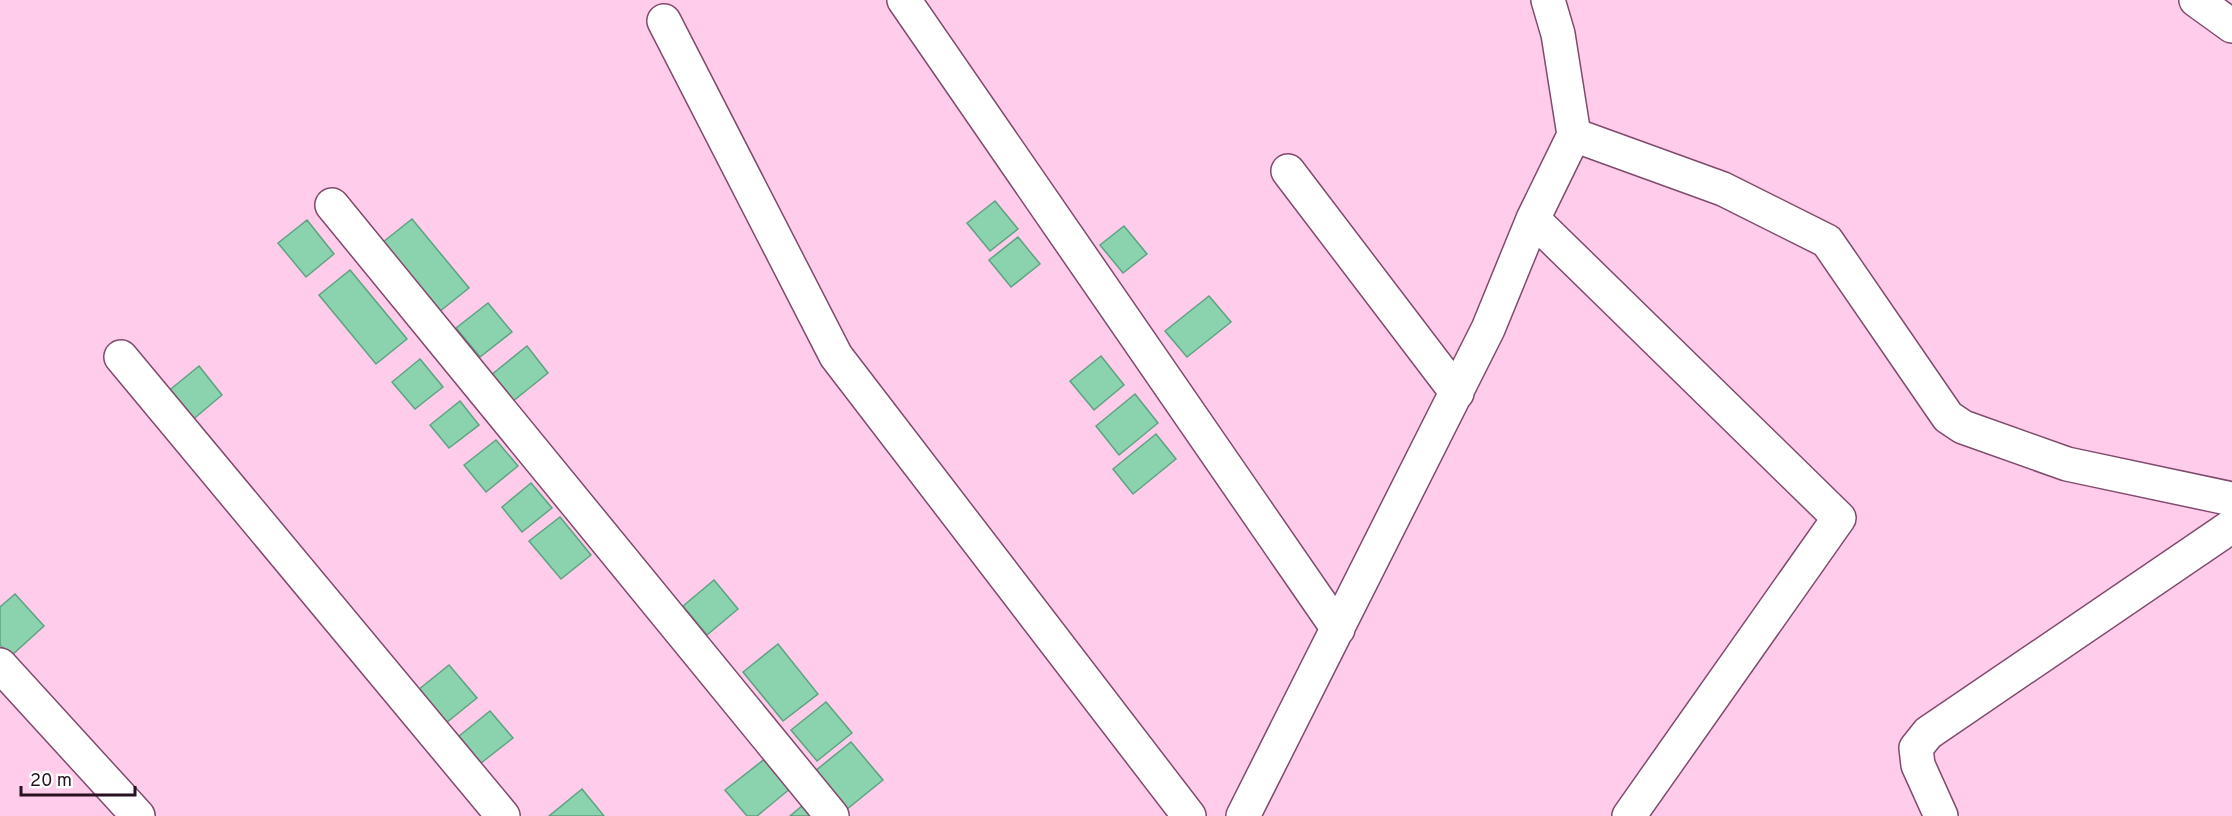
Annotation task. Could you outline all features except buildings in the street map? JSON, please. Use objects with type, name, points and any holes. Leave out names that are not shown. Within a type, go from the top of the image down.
[{"type":"street","points":[[904,0],[1338,629]]},
{"type":"street","points":[[1243,816],[1488,329],[1533,219],[1574,135],[1558,34],[1548,0]]},
{"type":"street","points":[[2196,0],[2232,26]]},
{"type":"street","points":[[664,21],[836,356],[1190,816]]},
{"type":"street","points":[[1574,135],[1723,189],[1827,241],[1948,417],[1964,427],[2067,464],[2232,499]]},
{"type":"street","points":[[1288,171],[1456,393]]},
{"type":"street","points":[[332,205],[832,816]]},
{"type":"street","points":[[1533,219],[1839,518],[1629,816]]},
{"type":"street","points":[[120,357],[503,816]]},
{"type":"street","points":[[1941,816],[1918,765],[1916,748],[1928,733],[2232,526]]},
{"type":"street","points":[[0,665],[138,816]]}]
